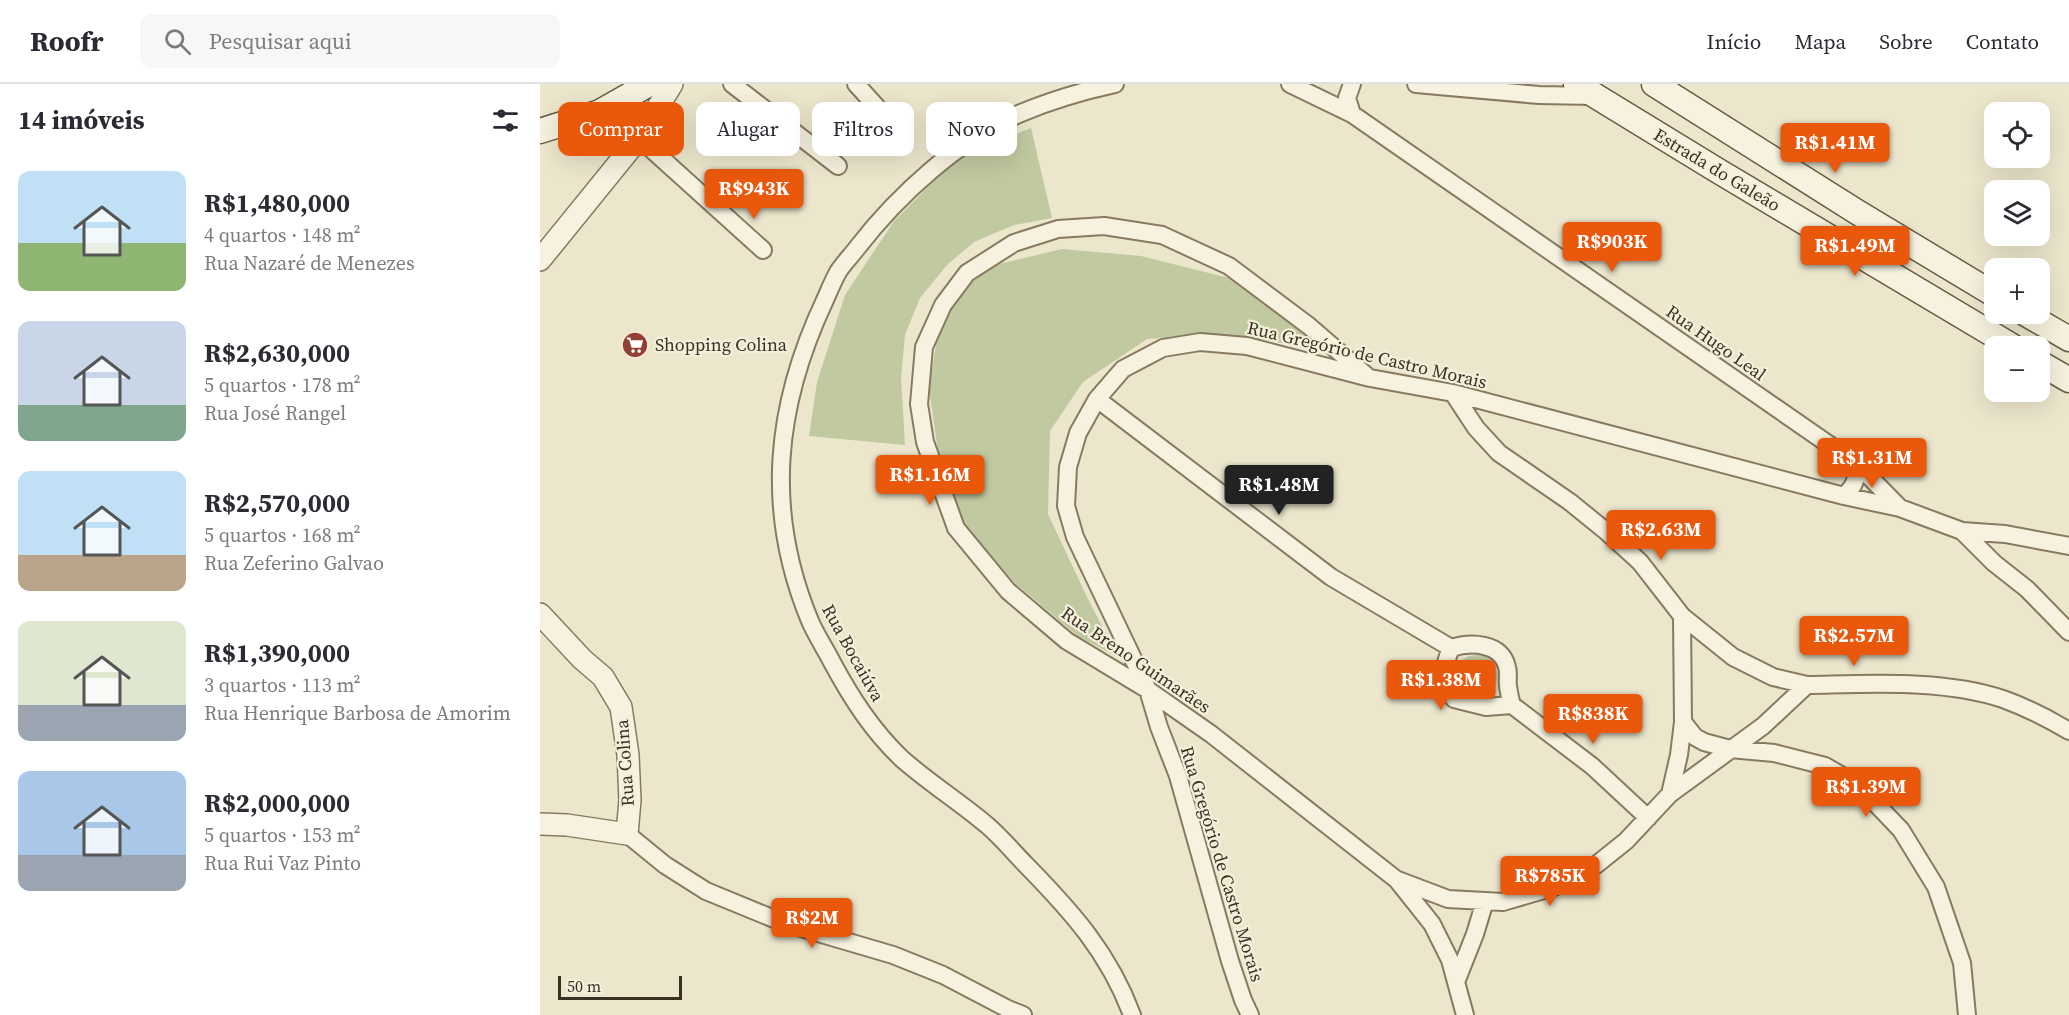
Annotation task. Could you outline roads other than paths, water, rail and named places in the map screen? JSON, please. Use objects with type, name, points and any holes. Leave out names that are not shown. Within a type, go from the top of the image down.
[{"type":"main road","points":[[618,102],[649,84]]},
{"type":"main road","name":"Estrada do Galeão","points":[[1654,84],[1847,206],[1984,288]]},
{"type":"main road","name":"Estrada do Galeão","points":[[1586,90],[1995,336]]},
{"type":"main road","points":[[540,131],[558,125]]},
{"type":"main road","points":[[2043,324],[2069,339]]},
{"type":"main road","points":[[2050,369],[2069,380]]},
{"type":"street","points":[[661,102],[672,84]]},
{"type":"street","points":[[732,84],[838,166]]},
{"type":"street","points":[[856,84],[872,102]]},
{"type":"street","name":"Rua Bocaiúva","points":[[1115,84],[1071,94],[1029,110],[978,136],[923,176],[880,219],[838,273],[809,333],[787,406],[779,462],[782,514],[793,570],[810,622],[847,688],[874,730],[903,759],[989,827],[1060,900],[1101,951],[1126,998],[1132,1015]]},
{"type":"street","name":"Rua Hugo Leal","points":[[1290,84],[1352,114],[1857,464],[1900,508]]},
{"type":"street","points":[[1352,84],[1347,98],[1352,114]]},
{"type":"street","points":[[1416,84],[1539,95],[1586,90]]},
{"type":"street","points":[[540,261],[625,156]]},
{"type":"street","points":[[659,156],[762,250]]},
{"type":"street","name":"Rua Breno Guimarães","points":[[1370,378],[1309,326],[1229,266],[1162,235],[1104,226],[1052,231],[1014,243],[967,273],[943,305],[924,347],[919,404],[925,442],[956,528],[1008,591],[1067,641],[1148,690],[1211,734],[1397,880],[1432,924],[1450,960],[1465,1015]]},
{"type":"street","name":"Rua Gregório de Castro Morais","points":[[1250,1015],[1230,962],[1178,776],[1158,727],[1148,690],[1076,537],[1066,506],[1068,467],[1078,433],[1097,399],[1123,369],[1163,348],[1200,342],[1247,346],[1370,378],[1453,393],[1844,496],[1900,508],[1962,531],[2006,534],[2069,546]]},
{"type":"street","points":[[1453,393],[1476,428],[1499,453],[1570,502],[1607,532],[1640,562],[1682,616],[1733,657],[1773,676],[1807,685],[1891,684],[1949,687],[2002,699],[2069,731]]},
{"type":"street","points":[[1097,399],[1331,577],[1451,648],[1467,643],[1483,645],[1496,651],[1505,661],[1508,669],[1508,686],[1512,705],[1592,766],[1648,818]]},
{"type":"street","points":[[1844,496],[1853,488],[1857,478],[1857,464]]},
{"type":"street","points":[[1962,531],[1994,563],[2027,589],[2069,632]]},
{"type":"street","points":[[1994,563],[1995,544],[2006,534]]},
{"type":"street","name":"Rua Colina","points":[[540,614],[582,659],[603,677],[621,707],[628,755],[630,800],[627,834]]},
{"type":"street","points":[[1670,794],[1679,755],[1683,722],[1682,616]]},
{"type":"street","points":[[1451,648],[1443,672],[1445,684],[1454,699],[1486,707],[1512,705]]},
{"type":"street","points":[[1397,880],[1448,899],[1503,902],[1554,887],[1596,865],[1626,841],[1670,794],[1763,726],[1807,685]]},
{"type":"street","points":[[1683,722],[1695,737],[1704,742],[1730,749],[1774,753],[1825,766],[1858,785],[1901,830],[1936,887],[1962,963],[1965,1014]]},
{"type":"street","points":[[540,824],[567,825],[627,834],[665,865],[706,891],[784,923],[903,959],[943,975],[1008,1010],[1023,1015]]},
{"type":"street","points":[[1456,982],[1485,901]]},
{"type":"place","name":"Shopping Colina","points":[[635,345]]}]
